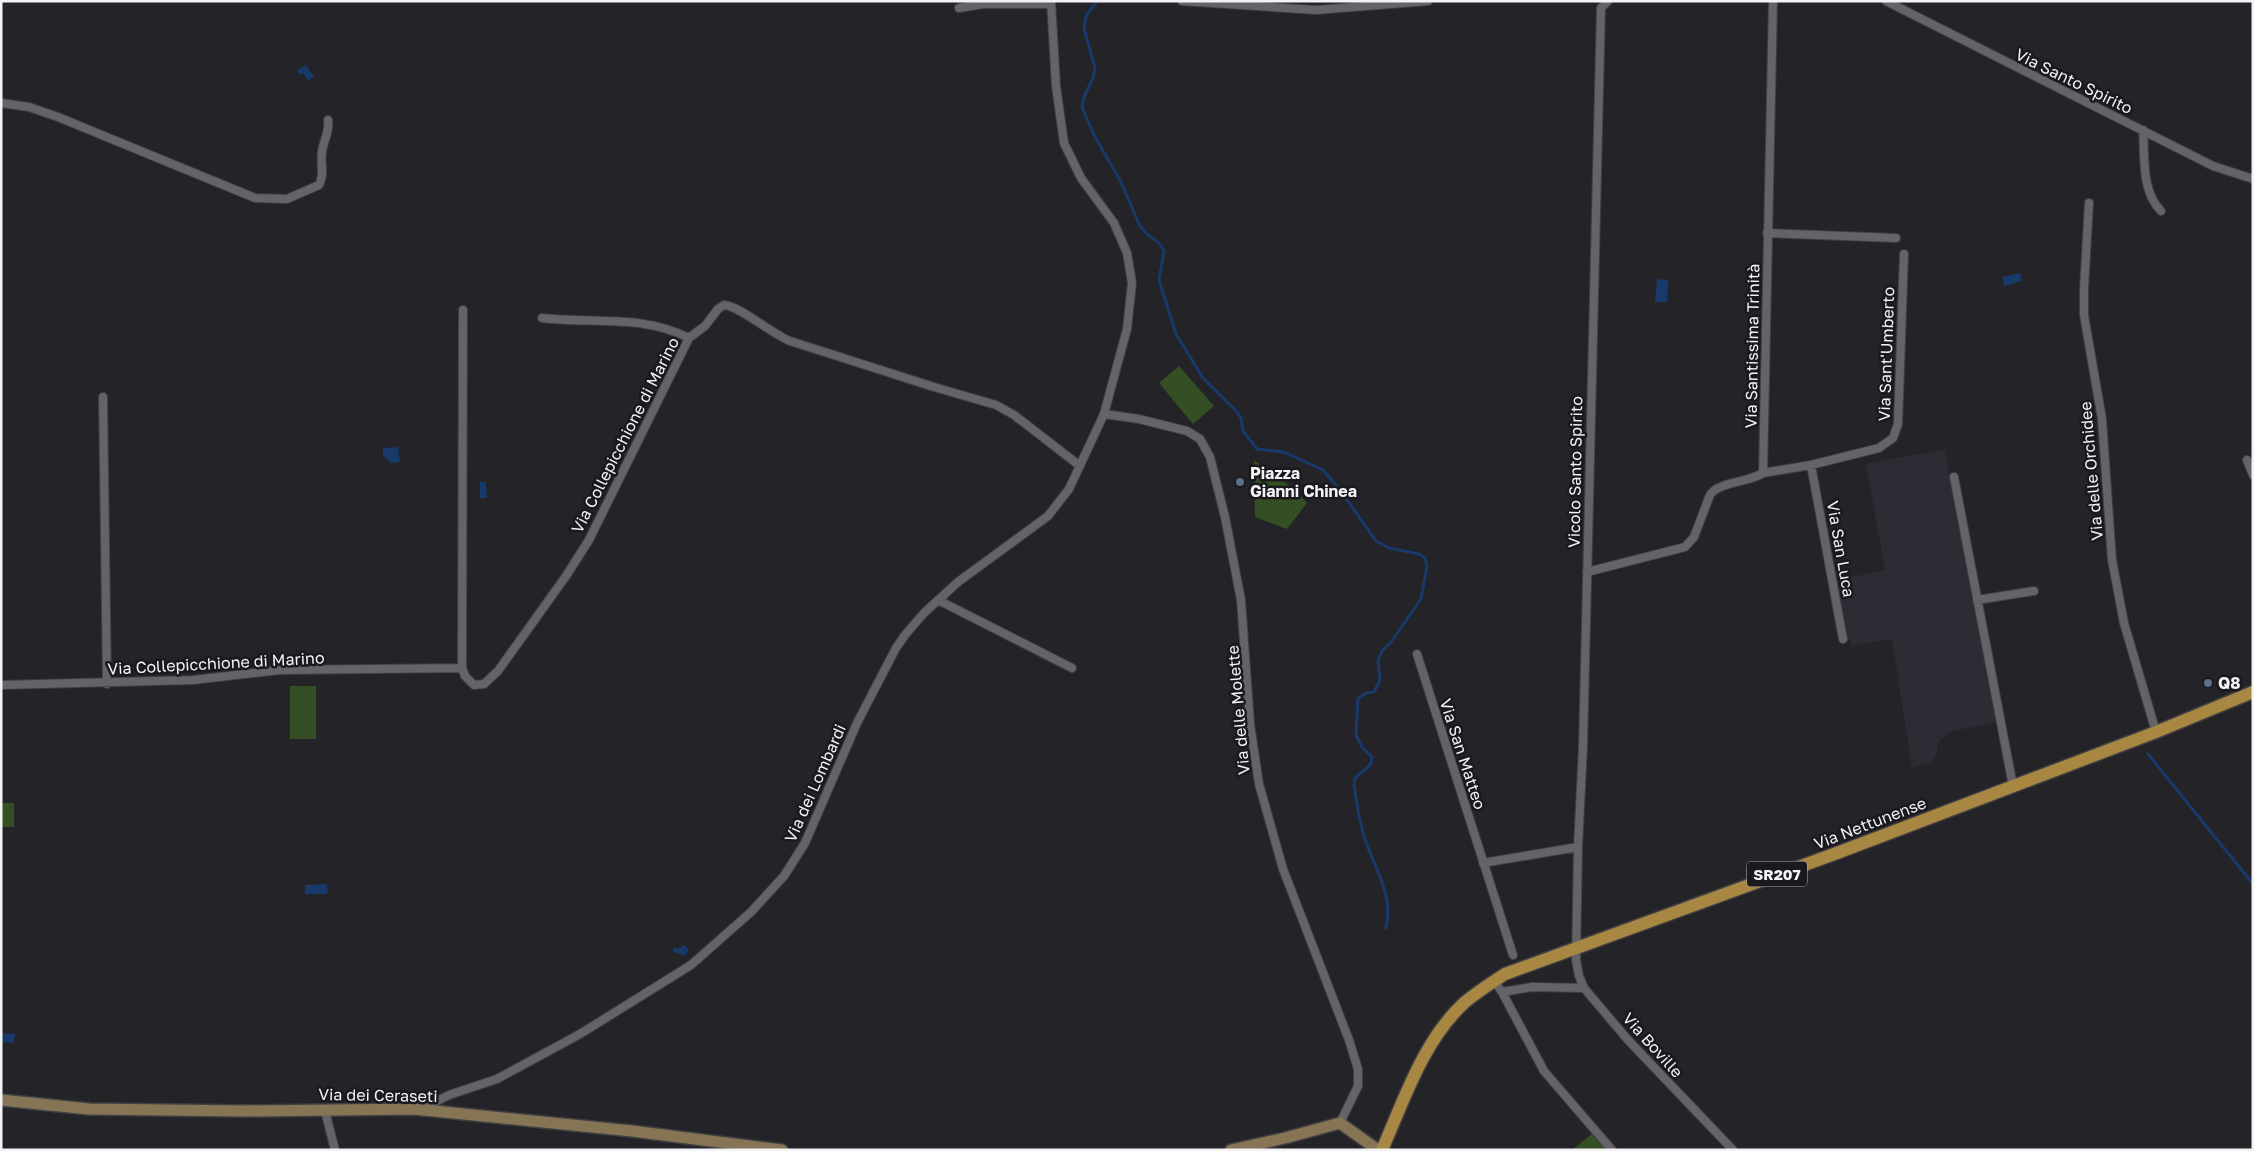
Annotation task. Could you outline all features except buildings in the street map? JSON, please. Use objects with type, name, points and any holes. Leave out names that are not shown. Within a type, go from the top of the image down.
[{"type":"main road","name":"Via Nettunense","points":[[1380,1150],[1423,1061],[1438,1036],[1465,1003],[1494,981],[1517,968],[1837,853],[2156,732],[2253,692]]},
{"type":"street","points":[[1182,1],[1316,10],[1428,1]]},
{"type":"street","name":"Vicolo Santo Spirito","points":[[1578,947],[1578,847],[1583,746],[1601,8],[1608,1]]},
{"type":"street","name":"Via Santissima Trinità","points":[[1763,473],[1773,1]]},
{"type":"street","name":"Via Santo Spirito","points":[[1886,1],[2222,170],[2253,179]]},
{"type":"street","points":[[959,8],[983,4],[1051,2]]},
{"type":"street","name":"Via dei Lombardi","points":[[420,1109],[443,1098],[497,1079],[580,1034],[691,965],[751,912],[784,876],[805,843],[857,723],[896,648],[916,622],[938,600],[979,566],[1048,516],[1064,496],[1104,414],[1128,329],[1132,299],[1132,276],[1128,253],[1114,223],[1081,178],[1064,143],[1056,86],[1051,2]]},
{"type":"street","points":[[1,103],[20,105],[51,114],[205,175],[245,195],[279,200],[302,194],[319,185],[323,177],[321,154],[328,131],[328,120]]},
{"type":"street","points":[[2143,130],[2148,193],[2153,203],[2161,211]]},
{"type":"street","name":"Via delle Orchidee","points":[[2089,203],[2084,315],[2101,413],[2112,560],[2124,623],[2156,732]]},
{"type":"street","points":[[1767,233],[1896,238]]},
{"type":"street","name":"Via Sant'Umberto","points":[[1763,473],[1812,465],[1879,448],[1889,443],[1895,435],[1898,424],[1904,254]]},
{"type":"street","name":"Via Collepicchione di Marino","points":[[1,685],[107,684],[193,680],[280,670],[462,668],[465,676],[474,685],[480,685],[491,678],[566,576],[593,532],[689,338],[708,324],[724,304],[730,305],[772,333],[788,341],[1002,408],[1080,466]]},
{"type":"street","points":[[462,310],[462,668]]},
{"type":"street","points":[[542,318],[573,321],[636,322],[665,328],[689,338]]},
{"type":"street","points":[[103,397],[107,684]]},
{"type":"street","name":"Via delle Molette","points":[[1104,414],[1139,419],[1187,431],[1203,442],[1210,457],[1225,517],[1241,600],[1250,724],[1258,779],[1283,869],[1349,1040],[1358,1069],[1358,1086],[1340,1123]]},
{"type":"street","points":[[2247,460],[2253,475]]},
{"type":"street","name":"Via San Luca","points":[[1812,465],[1843,639]]},
{"type":"street","points":[[1587,572],[1687,546],[1694,537],[1710,495],[1714,490],[1748,481],[1763,473]]},
{"type":"street","points":[[1954,477],[2013,786]]},
{"type":"street","points":[[1977,600],[2034,591]]},
{"type":"street","points":[[938,600],[1072,668]]},
{"type":"street","name":"Via San Matteo","points":[[1417,654],[1513,955]]},
{"type":"street","points":[[1483,863],[1578,847]]},
{"type":"street","name":"Via Boville","points":[[1578,947],[1577,968],[1584,988],[1645,1058],[1733,1150]]},
{"type":"street","points":[[1494,981],[1502,992],[1544,1071],[1612,1150]]},
{"type":"street","points":[[1502,992],[1532,987],[1584,988]]},
{"type":"street","name":"Via dei Ceraseti","points":[[1,1100],[79,1109],[420,1109],[641,1132],[782,1150]]},
{"type":"street","points":[[325,1110],[335,1150]]},
{"type":"street","points":[[1231,1150],[1340,1123],[1380,1150]]},
{"type":"shaded area","points":[[1945,449],[1996,722],[1949,732],[1937,744],[1938,752],[1931,763],[1912,768],[1892,639],[1852,646],[1851,641],[1846,637],[1837,580],[1885,570],[1866,464]]},
{"type":"green space","points":[[1179,366],[1214,406],[1193,424],[1159,383]]},
{"type":"green space","points":[[1254,460],[1259,464],[1260,469],[1268,468],[1271,473],[1293,488],[1307,503],[1287,529],[1255,517]]},
{"type":"green space","points":[[290,686],[316,686],[316,739],[290,739]]},
{"type":"green space","points":[[1,803],[14,803],[14,827],[1,827]]},
{"type":"green space","points":[[1593,1133],[1606,1150],[1572,1150]]},
{"type":"water","points":[[306,65],[314,77],[308,81],[303,73],[300,75],[297,70]]},
{"type":"water","points":[[2020,273],[2022,281],[2004,286],[2002,277]]},
{"type":"water","points":[[1657,279],[1668,280],[1667,302],[1655,302]]},
{"type":"water","points":[[398,447],[400,462],[391,463],[383,455],[383,448]]},
{"type":"water","points":[[480,482],[486,482],[487,498],[480,498]]},
{"type":"water","points":[[327,884],[328,894],[305,894],[305,885]]},
{"type":"water","points":[[684,945],[689,950],[685,956],[672,951],[675,947],[678,949]]},
{"type":"water","points":[[1,1033],[15,1034],[14,1043],[1,1042]]},
{"type":"waterway","points":[[1097,1],[1086,16],[1084,28],[1095,68],[1082,107],[1094,135],[1121,182],[1140,226],[1159,243],[1164,251],[1159,280],[1176,334],[1203,378],[1241,418],[1243,431],[1257,449],[1284,452],[1323,470],[1340,490],[1376,541],[1389,548],[1419,554],[1425,558],[1427,566],[1421,599],[1391,642],[1382,651],[1378,661],[1380,680],[1374,692],[1366,693],[1358,699],[1356,735],[1362,747],[1372,757],[1371,764],[1355,778],[1354,785],[1363,833],[1386,894],[1388,905],[1386,928]]},
{"type":"waterway","points":[[2148,754],[2253,884]]},
{"type":"place","name":"Piazza Gianni Chinea","points":[[1240,482]]},
{"type":"place","name":"Q8","points":[[2208,683]]}]
